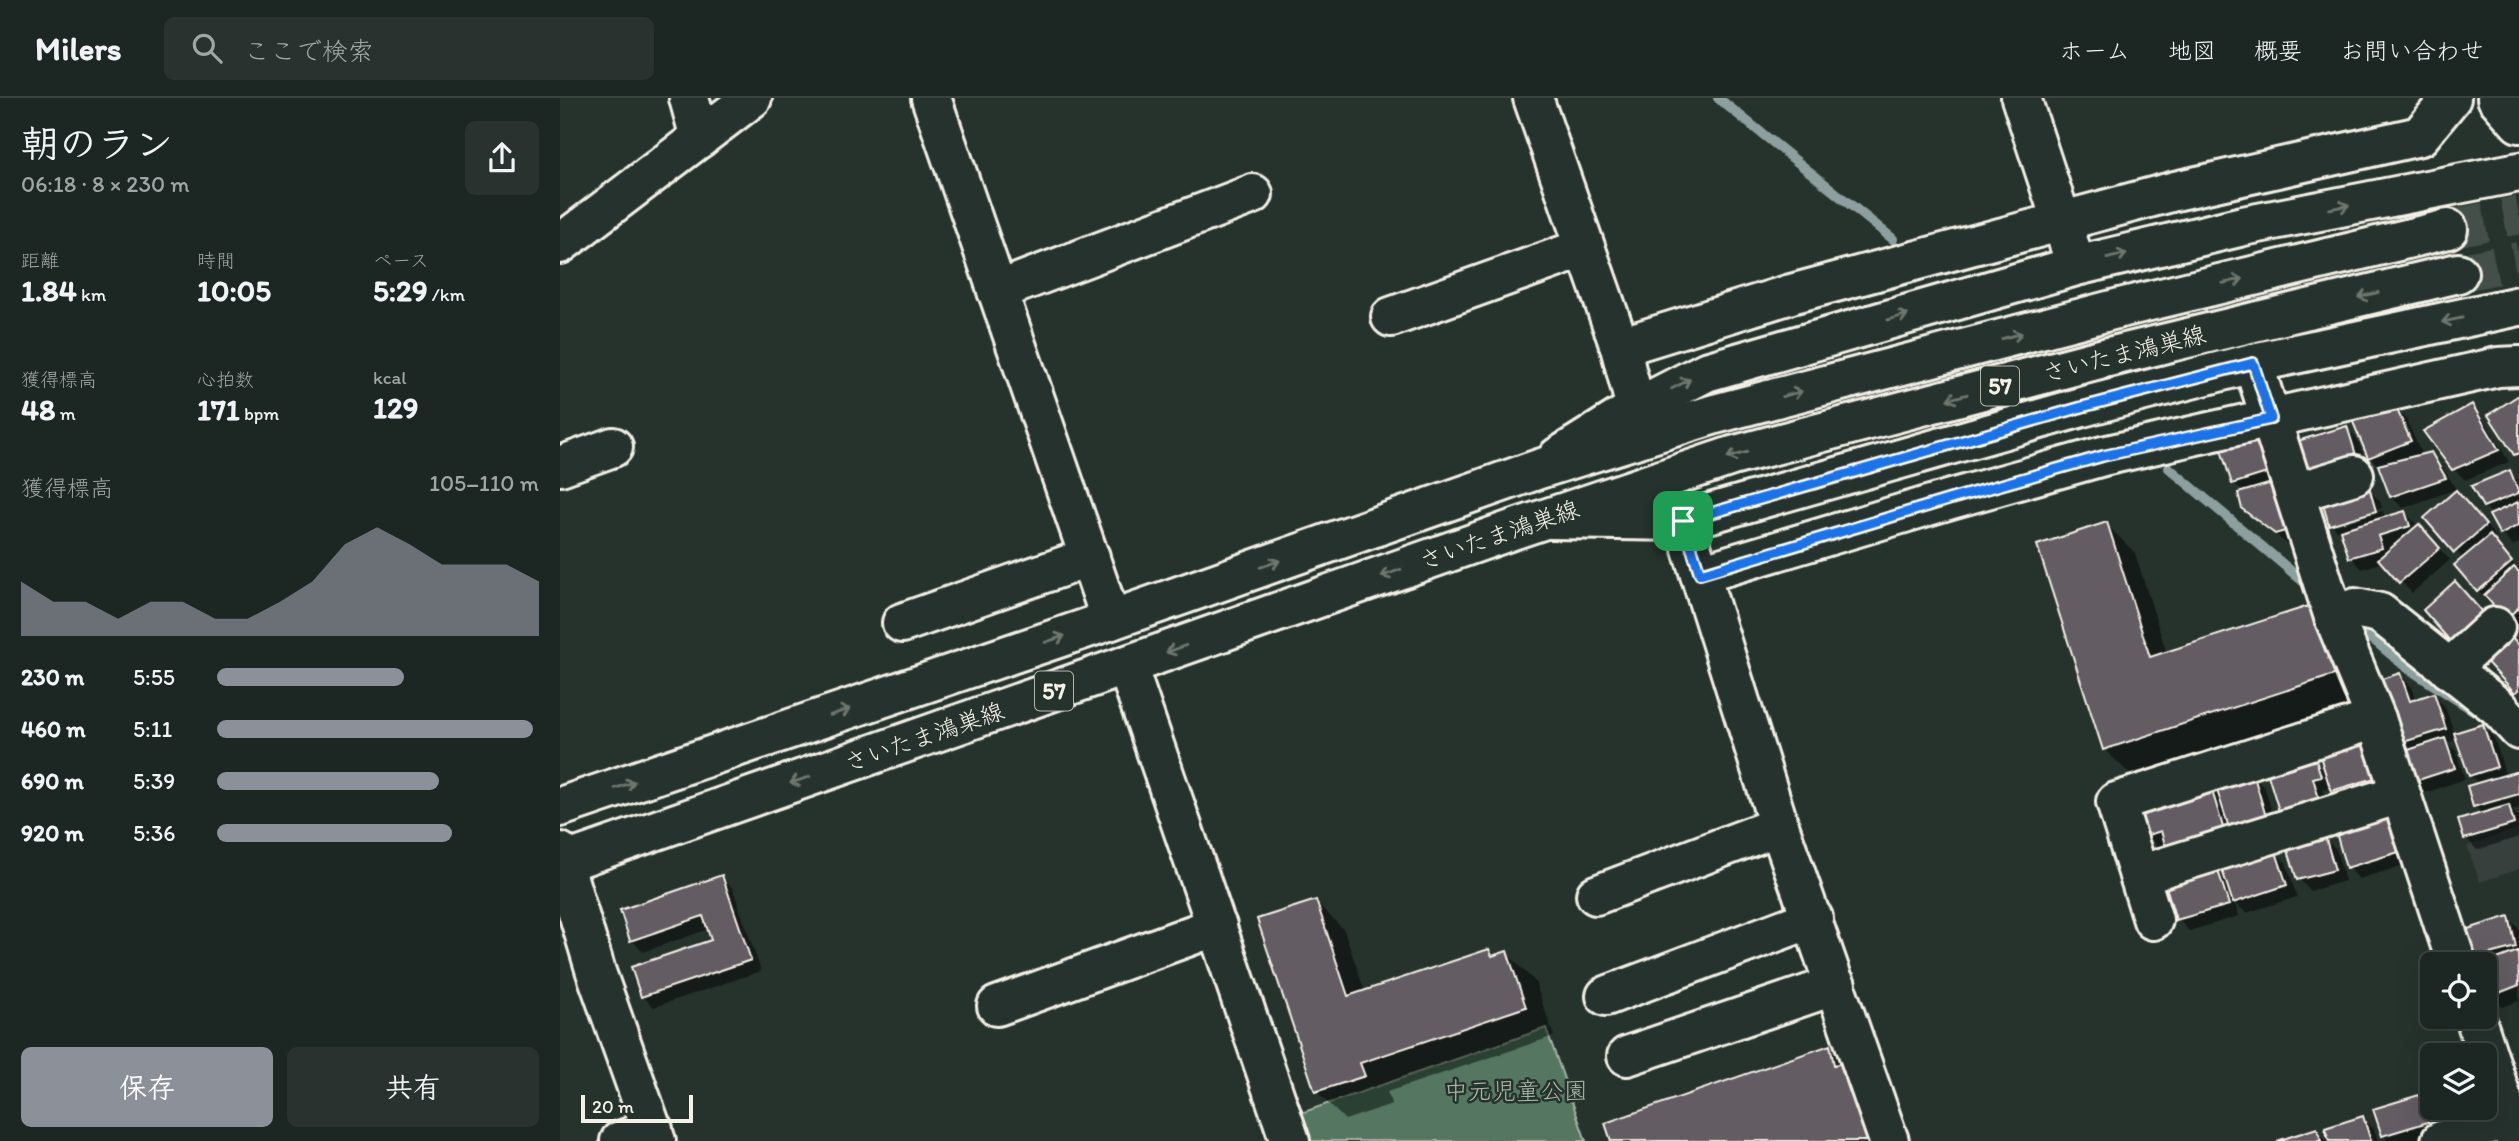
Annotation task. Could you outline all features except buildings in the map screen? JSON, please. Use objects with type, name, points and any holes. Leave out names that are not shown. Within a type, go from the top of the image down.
[{"type":"street","points":[[689,98],[700,138]]},
{"type":"street","points":[[560,244],[752,98]]},
{"type":"street","points":[[931,98],[1111,620]]},
{"type":"street","points":[[1533,98],[1620,347],[1636,408]]},
{"type":"street","points":[[2021,98],[2076,266]]},
{"type":"street","points":[[1620,347],[1791,294],[2175,191],[2420,136],[2451,98]]},
{"type":"street","points":[[2497,98],[2519,123]]},
{"type":"street","points":[[1539,469],[1636,408],[1706,372],[2076,266],[2243,226],[2519,172]]},
{"type":"street","points":[[998,291],[1253,194]]},
{"type":"street","name":"さいたま鴻巣線","points":[[560,807],[1111,620],[1539,469],[1715,414],[2120,308],[2448,229]]},
{"type":"street","points":[[1391,317],[1584,248]]},
{"type":"street","name":"さいたま鴻巣線","points":[[561,859],[1732,456],[2100,359],[2458,273]]},
{"type":"street","points":[[1548,519],[1683,521],[2082,407],[2253,363],[2519,306]]},
{"type":"street","points":[[2253,363],[2334,617],[2376,719],[2453,952]]},
{"type":"street","points":[[1700,574],[2103,456],[2498,367],[2519,366]]},
{"type":"street","points":[[560,467],[613,447]]},
{"type":"street","points":[[2295,493],[2354,475]]},
{"type":"street","points":[[1683,521],[1779,826],[1889,1141]]},
{"type":"street","points":[[902,623],[1090,557]]},
{"type":"street","points":[[2334,617],[2355,608],[2380,613],[2498,707],[2519,730]]},
{"type":"street","points":[[2449,668],[2495,627]]},
{"type":"street","points":[[1127,666],[1290,1141]]},
{"type":"street","points":[[2153,920],[2116,802],[2376,719]]},
{"type":"street","points":[[2139,875],[2400,794]]},
{"type":"street","points":[[1596,895],[1779,826]]},
{"type":"street","points":[[561,859],[643,1137]]},
{"type":"street","points":[[1606,996],[1813,918]]},
{"type":"street","points":[[997,1006],[1217,926]]},
{"type":"street","points":[[1627,1056],[1836,985]]},
{"type":"street","points":[[2441,1141],[2511,1111],[2480,1029]]},
{"type":"shaded area","points":[[2519,828],[2519,869],[2480,882],[2467,846]]},
{"type":"green space","name":"中元児童公園","points":[[1546,1028],[1586,1141],[1304,1141],[1295,1115]]},
{"type":"waterway","points":[[1718,98],[1893,239]]},
{"type":"waterway","points":[[2169,468],[2311,588]]},
{"type":"waterway","points":[[2351,621],[2406,667],[2476,712]]},
{"type":"tunnel","points":[[2448,229],[2519,215]]},
{"type":"tunnel","points":[[2458,273],[2519,261]]},
{"type":"route","points":[[2253,363],[2271,419],[2103,456],[1700,574],[1683,521],[2082,407],[2253,363]]}]
